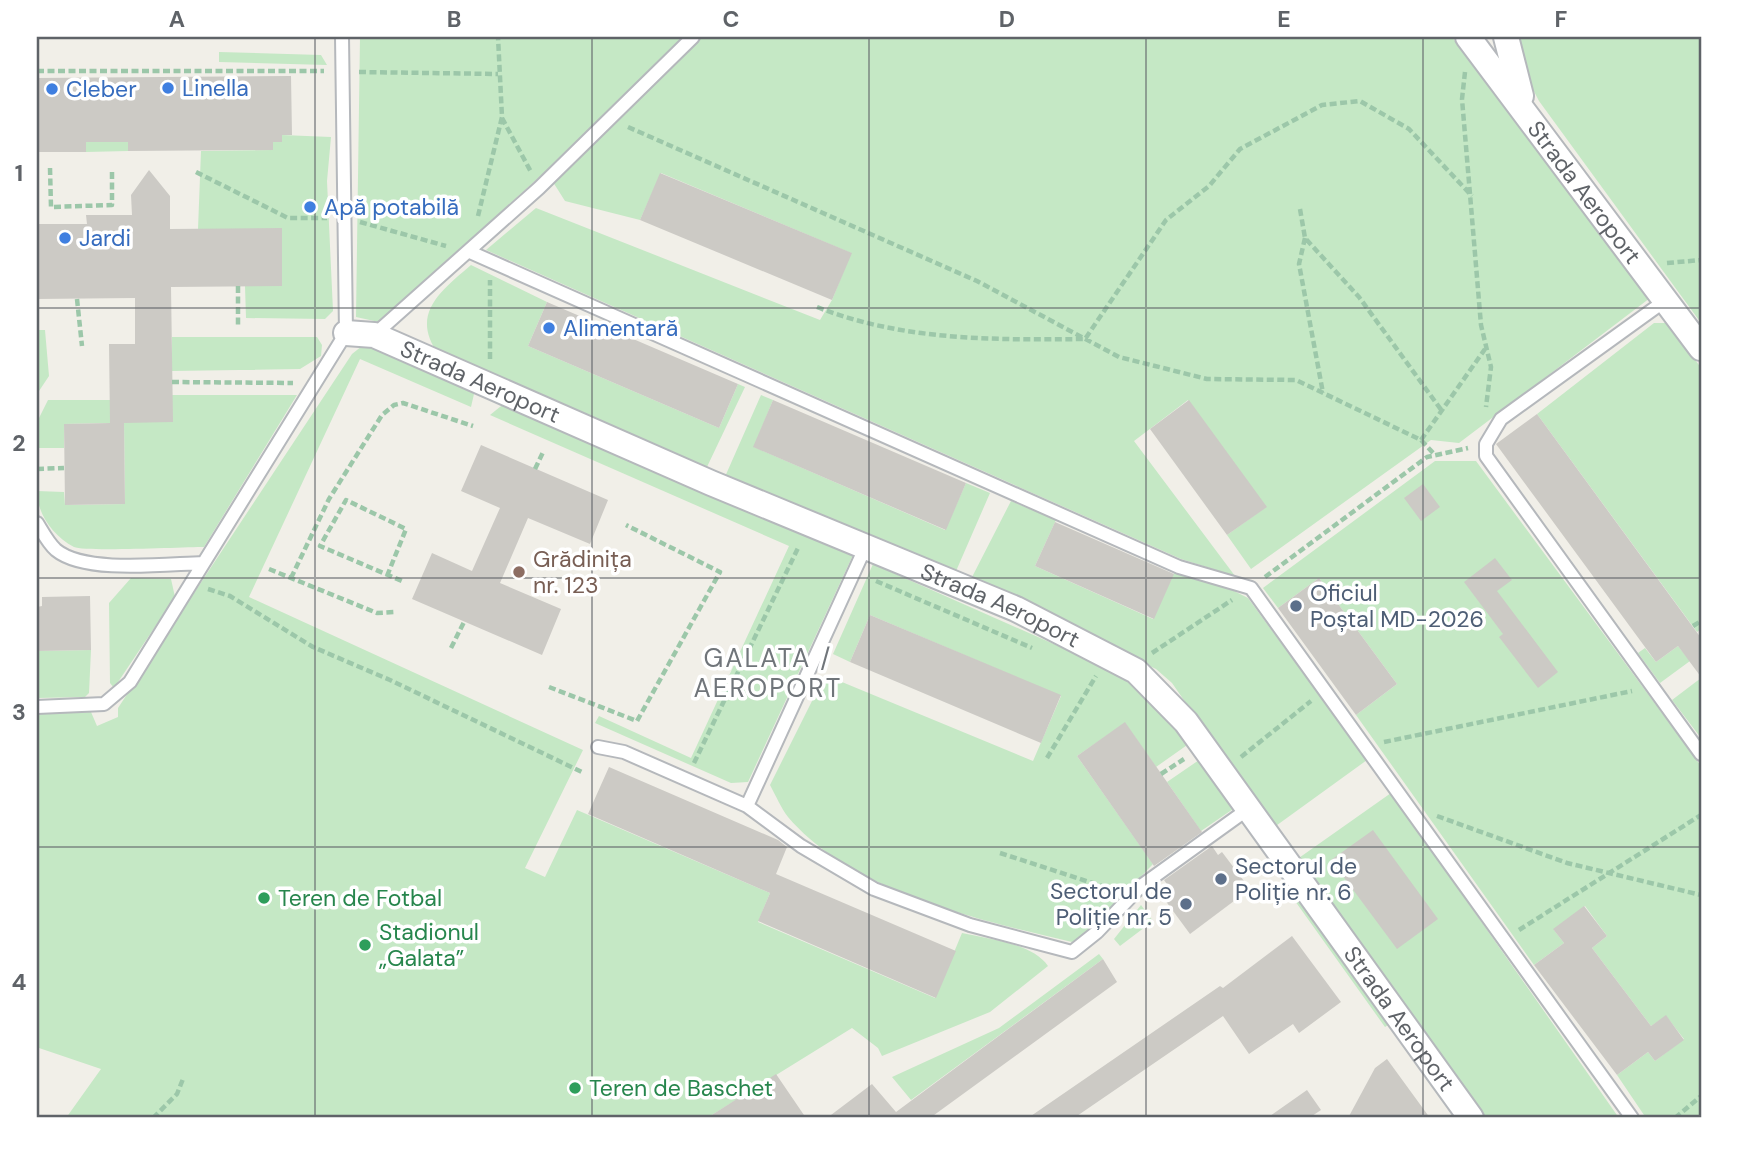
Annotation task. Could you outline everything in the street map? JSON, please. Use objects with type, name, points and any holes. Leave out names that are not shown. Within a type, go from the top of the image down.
[{"type":"street","points":[[1506,37],[1525,110]]},
{"type":"street","name":"Strada Aeroport","points":[[1473,43],[1701,348]]},
{"type":"street","name":"Strada Aeroport","points":[[346,333],[374,335],[489,384],[711,483],[1016,610],[1129,667],[1168,701],[1222,772],[1471,1118]]},
{"type":"lane","points":[[37,707],[104,704],[111,701],[130,682],[346,333],[342,37]]},
{"type":"lane","points":[[374,335],[470,252],[693,37]]},
{"type":"lane","points":[[470,252],[1179,567],[1251,588],[1632,1118]]},
{"type":"lane","points":[[1666,300],[1501,419],[1488,438],[1486,456],[1701,754]]},
{"type":"lane","points":[[37,523],[54,549],[74,558],[115,566],[203,563]]},
{"type":"lane","points":[[747,806],[865,548]]},
{"type":"lane","points":[[598,747],[624,752],[747,806],[801,846],[874,890],[970,925],[1072,952],[1097,932],[1132,895],[1248,809]]},
{"type":"path","points":[[196,172],[288,218],[345,218],[470,252],[502,117],[498,37]]},
{"type":"path","points":[[1129,667],[1251,588],[1427,457],[1488,438],[1486,405],[1490,368],[1480,325],[1472,196],[1462,99],[1464,74],[1473,43]]},
{"type":"path","points":[[37,71],[324,71]]},
{"type":"path","points":[[358,72],[498,74]]},
{"type":"path","points":[[1085,339],[1166,220],[1209,186],[1240,149],[1322,105],[1360,101],[1409,130],[1472,196]]},
{"type":"path","points":[[502,117],[539,187]]},
{"type":"path","points":[[609,118],[977,281],[1119,357],[1207,379],[1296,380],[1421,440],[1435,455]]},
{"type":"path","points":[[50,168],[51,207],[111,205],[112,171]]},
{"type":"path","points":[[1300,209],[1305,238],[1298,264],[1323,394]]},
{"type":"path","points":[[1305,238],[1359,297],[1441,411]]},
{"type":"path","points":[[489,384],[490,261]]},
{"type":"path","points":[[238,286],[238,328]]},
{"type":"path","points":[[77,299],[82,346]]},
{"type":"path","points":[[817,307],[856,322],[974,340],[1085,339]]},
{"type":"path","points":[[1421,440],[1486,348]]},
{"type":"path","points":[[172,382],[315,383]]},
{"type":"path","points":[[291,578],[329,499],[388,410],[403,403],[473,426]]},
{"type":"path","points":[[535,469],[544,450]]},
{"type":"path","points":[[37,469],[64,468]]},
{"type":"path","points":[[387,576],[406,529],[345,500],[320,546],[387,576],[402,581]]},
{"type":"path","points":[[549,687],[637,721],[720,572],[626,525]]},
{"type":"path","points":[[786,540],[810,551]]},
{"type":"path","points":[[686,779],[799,546]]},
{"type":"path","points":[[269,569],[377,613],[394,612]]},
{"type":"path","points":[[854,570],[1038,650]]},
{"type":"path","points":[[191,583],[230,596],[313,647],[390,680],[584,773]]},
{"type":"path","points":[[1693,626],[1701,621]]},
{"type":"path","points":[[451,648],[464,622]]},
{"type":"path","points":[[1086,671],[1108,681]]},
{"type":"path","points":[[1047,758],[1096,676]]},
{"type":"path","points":[[1366,746],[1653,687]]},
{"type":"path","points":[[1222,772],[1325,690]]},
{"type":"path","points":[[1177,748],[1192,768]]},
{"type":"path","points":[[1408,805],[1567,863],[1701,895]]},
{"type":"path","points":[[1505,939],[1701,815]]},
{"type":"path","points":[[1000,853],[1132,895]]},
{"type":"path","points":[[153,1118],[177,1094],[183,1079]]},
{"type":"path","points":[[1675,1118],[1701,1096]]},
{"type":"green space","points":[[360,37],[1452,37],[1650,298],[1459,443],[1431,440],[1251,569],[1227,535],[1266,507],[1188,400],[1134,441],[1235,576],[1181,559],[486,250],[536,208],[820,320],[832,300],[851,253],[661,173],[640,220],[565,201],[546,171],[379,322],[356,317]]},
{"type":"green space","points":[[1518,37],[1701,37],[1701,323],[1539,101],[1523,70]]},
{"type":"green space","points":[[219,52],[321,55],[327,65],[219,62]]},
{"type":"green space","points":[[282,135],[331,137],[327,181],[333,311],[325,319],[246,318],[245,286],[198,229],[201,151],[272,150],[273,142],[282,142]]},
{"type":"green space","points":[[86,142],[128,142],[128,151],[86,152]]},
{"type":"green space","points":[[471,265],[547,302],[528,346],[719,428],[738,384],[745,387],[706,469],[439,355],[427,327],[428,315],[440,294]]},
{"type":"green space","points":[[1654,323],[1669,323],[1701,368],[1701,629],[1697,632],[1537,414]]},
{"type":"green space","points":[[37,330],[45,330],[49,376],[37,394]]},
{"type":"green space","points":[[172,337],[317,337],[322,345],[321,356],[300,369],[172,371]]},
{"type":"green space","name":"Stadionul „Galata”","points":[[362,346],[371,347],[471,389],[474,394],[471,407],[360,359],[249,597],[583,750],[525,868],[545,877],[577,810],[770,893],[758,922],[935,998],[962,933],[1021,947],[1041,958],[1048,966],[990,1012],[882,1056],[878,1048],[852,1028],[707,1118],[66,1118],[101,1069],[39,1048],[37,1042],[37,714],[91,712],[97,726],[118,717],[118,708],[352,354]]},
{"type":"green space","points":[[172,395],[297,395],[204,547],[96,549],[74,547],[59,537],[43,516],[37,491],[64,492],[65,505],[125,504],[124,423]]},
{"type":"green space","points":[[761,395],[773,400],[754,447],[945,530],[966,483],[990,493],[953,578],[724,479]]},
{"type":"green space","points":[[48,400],[110,400],[110,423],[64,424],[64,448],[37,448],[37,422]]},
{"type":"green space","points":[[506,402],[853,555],[748,782],[731,783],[595,723],[599,716],[691,758],[789,546],[490,415]]},
{"type":"green space","points":[[1435,461],[1476,461],[1701,766],[1701,1118],[1646,1118],[1617,1075],[1648,1052],[1655,1061],[1684,1039],[1666,1016],[1651,1026],[1592,948],[1607,936],[1585,906],[1554,930],[1564,943],[1534,965],[1356,715],[1397,684],[1319,578],[1278,608],[1263,588]]},
{"type":"green space","points":[[1011,501],[1056,520],[1035,566],[1153,619],[1174,573],[1224,586],[1248,598],[1367,760],[1273,828],[1172,683],[1156,669],[970,581]]},
{"type":"green space","points":[[873,564],[1126,676],[1190,743],[1156,767],[1125,723],[1077,756],[1153,864],[1084,936],[1072,942],[998,924],[959,913],[882,884],[846,865],[815,843],[788,817],[781,806],[770,785],[825,675],[1033,761],[1061,696],[870,615],[850,662],[833,654]]},
{"type":"green space","points":[[131,578],[171,579],[175,597],[114,688],[110,683],[109,603]]},
{"type":"green space","points":[[1678,646],[1690,661],[1660,683],[1638,653],[1645,648],[1656,662]]},
{"type":"green space","points":[[91,650],[89,693],[85,697],[37,698],[37,651]]},
{"type":"green space","points":[[1701,678],[1701,738],[1672,700]]},
{"type":"green space","points":[[1202,758],[1236,807],[1201,831],[1167,782]]},
{"type":"green space","points":[[1391,793],[1619,1118],[1483,1118],[1296,860]]},
{"type":"green space","points":[[1298,887],[1394,1021],[1385,1027],[1290,894]]},
{"type":"green space","points":[[1141,905],[1153,921],[1120,946],[1114,939]]},
{"type":"green space","points":[[1099,954],[1103,959],[911,1100],[892,1077],[999,1028]]},
{"type":"building","points":[[291,76],[292,135],[282,135],[282,142],[273,142],[273,150],[128,151],[128,142],[86,142],[86,152],[37,152],[37,78]]},
{"type":"building","points":[[149,170],[170,196],[170,229],[282,228],[282,286],[171,287],[173,422],[124,423],[125,504],[65,505],[64,424],[110,423],[109,344],[135,344],[135,298],[37,299],[37,224],[87,224],[86,215],[132,215],[131,195]]},
{"type":"building","points":[[660,173],[852,253],[832,300],[640,220]]},
{"type":"building","points":[[547,302],[738,384],[719,428],[528,346]]},
{"type":"building","points":[[773,400],[966,483],[946,530],[753,447]]},
{"type":"building","points":[[1189,400],[1267,507],[1227,535],[1150,429]]},
{"type":"building","points":[[1537,414],[1701,638],[1701,677],[1678,646],[1656,662],[1496,444]]},
{"type":"building","points":[[481,445],[608,500],[590,544],[528,518],[500,583],[561,609],[542,655],[412,599],[432,553],[472,571],[500,508],[461,491]]},
{"type":"building","points":[[1423,484],[1440,507],[1421,521],[1404,498]]},
{"type":"building","points":[[1055,522],[1174,574],[1154,619],[1035,566]]},
{"type":"building","points":[[1495,558],[1512,580],[1497,591],[1558,672],[1538,688],[1499,637],[1503,634],[1464,582]]},
{"type":"building","points":[[1319,578],[1397,684],[1356,715],[1278,608]]},
{"type":"building","points":[[90,596],[91,650],[37,651],[37,607],[42,606],[42,597]]},
{"type":"building","points":[[870,615],[1061,695],[1041,743],[850,662]]},
{"type":"building","points":[[1125,722],[1202,832],[1154,866],[1077,756]]},
{"type":"building","points":[[609,767],[778,840],[787,847],[776,874],[956,951],[936,998],[758,921],[770,893],[588,814]]},
{"type":"building","points":[[1373,830],[1438,919],[1397,949],[1331,860]]},
{"type":"building","points":[[1212,846],[1218,855],[1222,852],[1250,889],[1190,934],[1162,896],[1171,890],[1164,880]]},
{"type":"building","points":[[1584,906],[1607,936],[1592,948],[1651,1026],[1666,1015],[1684,1040],[1655,1061],[1648,1052],[1617,1075],[1534,965],[1564,943],[1553,929]]},
{"type":"building","points":[[1292,936],[1341,1002],[1299,1033],[1293,1024],[1249,1054],[1223,1016],[1074,1118],[1028,1118],[1220,986],[1223,988]]},
{"type":"building","points":[[1103,959],[1117,982],[930,1118],[827,1118],[872,1084],[896,1112]]},
{"type":"building","points":[[1387,1059],[1430,1118],[1348,1118],[1375,1068]]},
{"type":"building","points":[[776,1074],[806,1118],[707,1118]]},
{"type":"building","points":[[1307,1090],[1321,1110],[1309,1118],[1267,1118]]},
{"type":"place","name":"Linella","points":[[168,88]]},
{"type":"place","name":"Cleber","points":[[52,89]]},
{"type":"place","name":"Apă potabilă","points":[[310,207]]},
{"type":"place","name":"Jardi","points":[[65,238]]},
{"type":"place","name":"Alimentară","points":[[549,328]]},
{"type":"place","name":"Grădinița nr. 123","points":[[519,572]]},
{"type":"place","name":"Oficiul Poștal MD-2026","points":[[1296,606]]},
{"type":"place","name":"Sectorul de Poliție nr. 6","points":[[1221,879]]},
{"type":"place","name":"Teren de Fotbal","points":[[264,898]]},
{"type":"place","name":"Sectorul de Poliție nr. 5","points":[[1186,904]]},
{"type":"place","name":"Stadionul „Galata”","points":[[365,945]]},
{"type":"place","name":"Teren de Baschet","points":[[575,1088]]},
{"type":"district","name":"GALATA / AEROPORT","points":[[768,673]]}]
